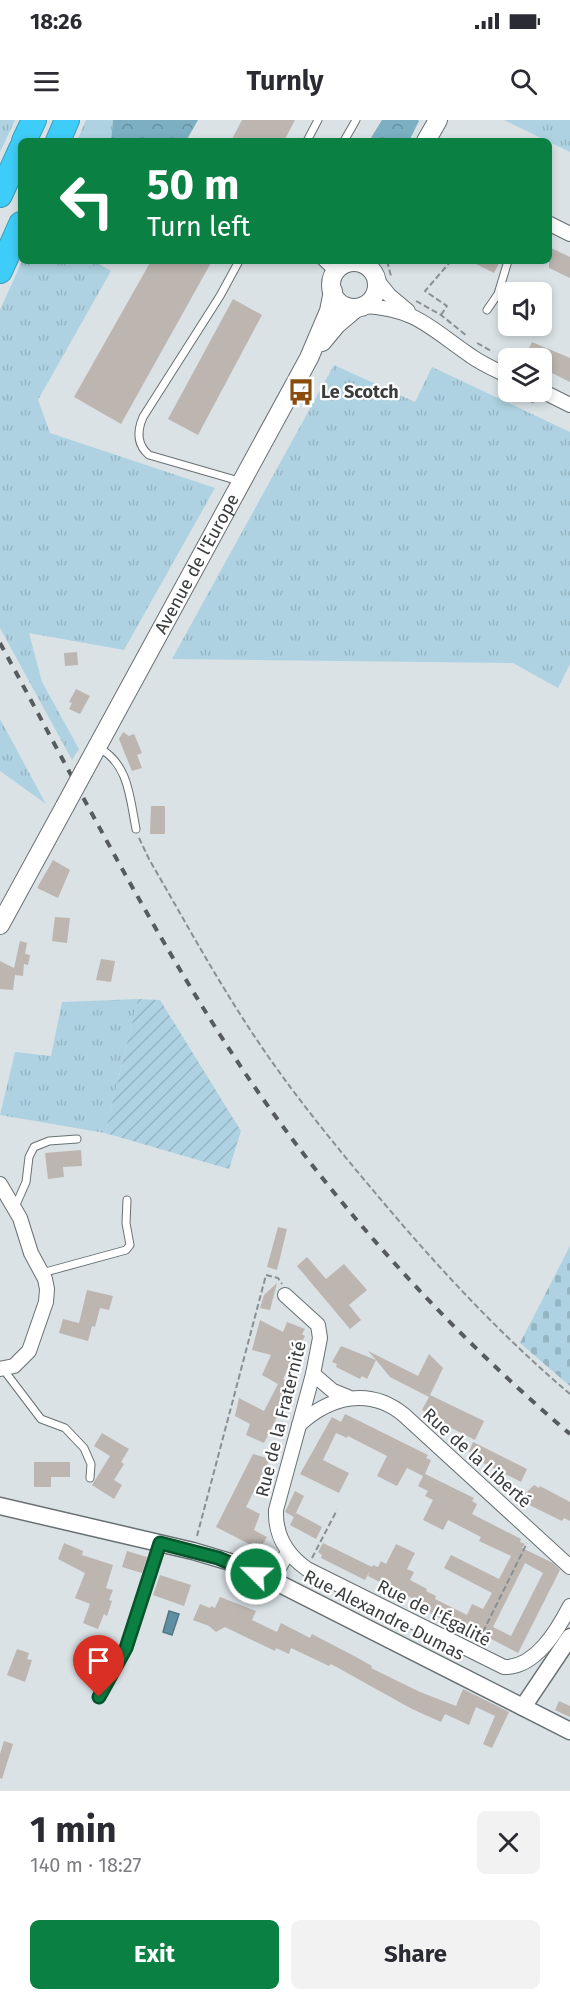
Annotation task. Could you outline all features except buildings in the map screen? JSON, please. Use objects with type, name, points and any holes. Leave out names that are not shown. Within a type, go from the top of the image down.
[{"type":"highway","points":[[59,138],[67,120]]},
{"type":"highway","points":[[0,195],[18,156]]},
{"type":"highway","points":[[0,271],[18,231]]},
{"type":"main road","points":[[428,138],[438,120]]},
{"type":"main road","points":[[340,273],[340,303],[348,307],[360,307],[375,295],[375,272],[362,264]]},
{"type":"main road","name":"Avenue de l'Europe","points":[[0,925],[309,358],[327,315],[340,273]]},
{"type":"main road","name":"Avenue de l'Europe","points":[[309,358],[338,324],[360,307]]},
{"type":"street","points":[[552,225],[570,234]]},
{"type":"street","points":[[375,272],[398,304],[414,317]]},
{"type":"street","points":[[360,307],[390,309],[414,317],[433,327],[478,361],[498,371]]},
{"type":"street","points":[[552,396],[570,405]]},
{"type":"street","points":[[0,1184],[20,1218],[31,1253],[46,1283],[47,1296],[29,1351],[21,1362],[2,1369]]},
{"type":"street","name":"Rue de la Fraternité","points":[[279,1532],[276,1510],[313,1374],[320,1338],[320,1329],[285,1295]]},
{"type":"street","name":"Rue de la Liberté","points":[[313,1374],[333,1391],[348,1398],[381,1402],[398,1411],[570,1567]]},
{"type":"street","name":"Rue de la Liberté","points":[[299,1425],[322,1408],[348,1398]]},
{"type":"street","name":"Rue Alexandre Dumas","points":[[0,1506],[193,1551],[230,1562],[272,1580],[570,1731]]},
{"type":"street","name":"Rue de l'Égalité","points":[[279,1532],[288,1552],[307,1569],[504,1667],[521,1665],[532,1658],[544,1645],[570,1606]]},
{"type":"street","points":[[272,1580],[288,1552]]},
{"type":"street","points":[[523,1707],[570,1637]]},
{"type":"lane","points":[[309,138],[318,120]]},
{"type":"lane","points":[[346,138],[356,120]]},
{"type":"lane","points":[[237,264],[220,296],[143,417],[139,436],[149,455],[242,482]]},
{"type":"lane","points":[[326,264],[340,273]]},
{"type":"lane","points":[[487,310],[498,294],[507,264]]},
{"type":"lane","points":[[98,747],[113,756],[122,769],[136,829]]},
{"type":"lane","points":[[15,1208],[26,1182],[29,1157],[34,1147],[49,1141],[77,1139]]},
{"type":"lane","points":[[42,1273],[92,1258],[122,1252],[128,1248],[130,1242],[126,1218],[127,1200]]},
{"type":"lane","points":[[2,1369],[41,1419],[65,1428],[84,1448],[91,1464],[90,1478]]},
{"type":"lane","points":[[99,1697],[126,1648],[160,1543]]},
{"type":"path","points":[[441,315],[447,306],[425,291],[448,264]]},
{"type":"path","points":[[136,829],[149,859],[224,989],[273,1063],[320,1127],[399,1222],[452,1280],[516,1346],[570,1394]]},
{"type":"path","points":[[193,1551],[266,1275],[282,1281],[285,1295]]},
{"type":"path","points":[[307,1569],[337,1510]]},
{"type":"path","points":[[473,1652],[533,1533]]},
{"type":"green space","points":[[0,120],[15,120],[0,152]]},
{"type":"green space","points":[[86,120],[113,120],[111,138],[78,138]]},
{"type":"green space","points":[[113,120],[198,120],[188,138],[111,138]]},
{"type":"green space","points":[[382,120],[419,121],[410,138],[371,138]]},
{"type":"green space","points":[[504,120],[570,120],[570,152],[552,143],[552,138],[541,138]]},
{"type":"green space","points":[[21,264],[99,264],[111,271],[38,400],[50,433],[215,488],[124,650],[29,633],[42,682],[79,749],[72,760],[0,628],[0,310]]},
{"type":"green space","points":[[334,365],[415,402],[432,367],[498,398],[498,402],[506,402],[570,432],[570,664],[558,688],[513,663],[172,659]]},
{"type":"green space","points":[[0,719],[46,804],[0,771]]},
{"type":"green space","points":[[138,999],[105,1133],[0,1115],[15,1052],[51,1056],[62,1002]]},
{"type":"green space","points":[[138,999],[160,1000],[241,1131],[229,1169],[105,1133]]},
{"type":"green space","points":[[570,1246],[570,1386],[520,1343]]},
{"type":"shaded area","points":[[169,1611],[179,1614],[172,1635],[163,1632]]},
{"type":"railway","points":[[0,643],[149,917],[213,1024],[282,1125],[357,1220],[438,1310],[481,1353],[570,1434]]},
{"type":"place","name":"Le Scotch","points":[[301,392]]},
{"type":"route","points":[[99,1697],[126,1648],[160,1543],[218,1558],[256,1574]]}]
